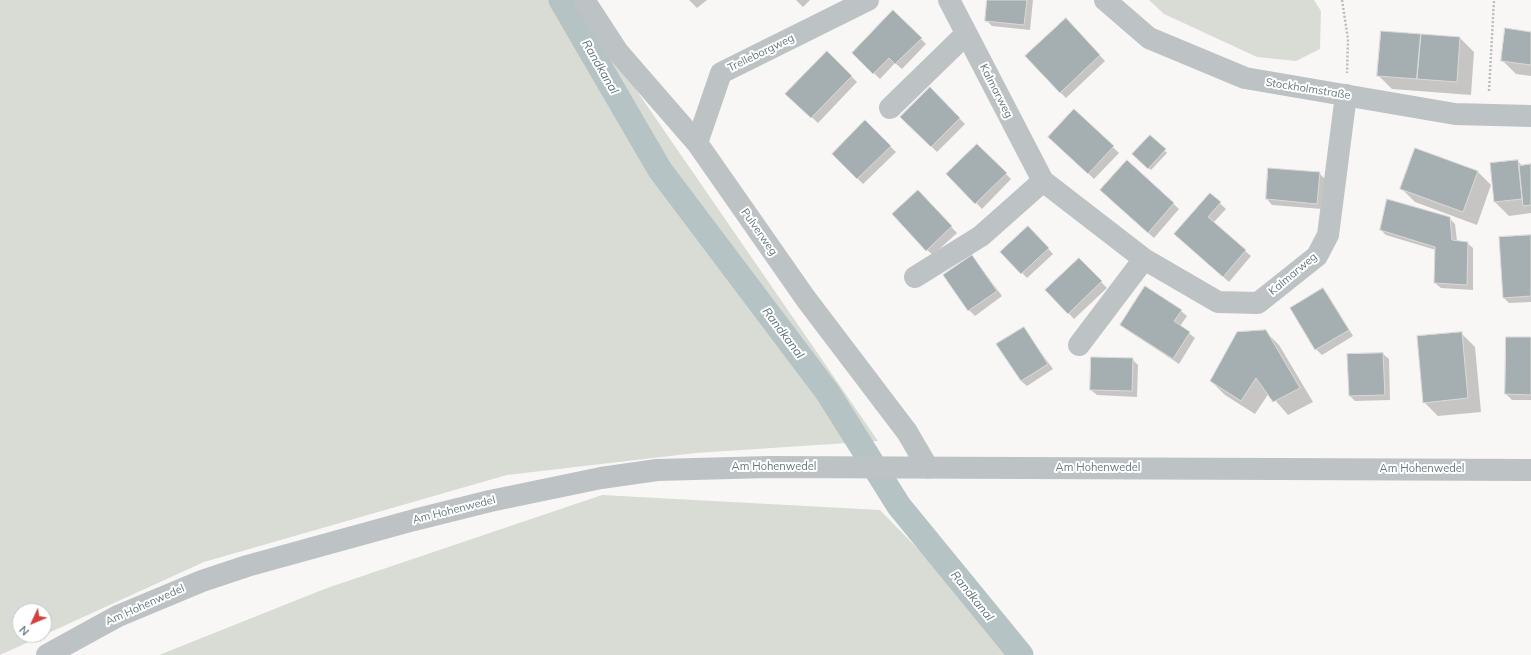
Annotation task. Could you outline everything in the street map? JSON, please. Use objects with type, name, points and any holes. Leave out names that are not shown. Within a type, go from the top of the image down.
[{"type":"street","name":"Pulverweg","points":[[584,0],[618,52],[697,143],[806,299],[907,432],[928,468]]},
{"type":"street","name":"Trelleborgweg","points":[[697,143],[721,74],[868,0]]},
{"type":"street","name":"Kalmarweg","points":[[949,0],[1043,181],[1144,259],[1218,302],[1258,303],[1317,256],[1328,234],[1346,95]]},
{"type":"street","name":"Stockholmstraße","points":[[1105,0],[1149,38],[1245,78],[1455,114],[1531,116]]},
{"type":"street","points":[[890,108],[966,34]]},
{"type":"street","points":[[915,276],[981,236],[1043,181]]},
{"type":"street","points":[[1079,345],[1144,259]]},
{"type":"street","name":"Am Hohenwedel","points":[[47,655],[118,616],[202,581],[324,544],[490,501],[601,478],[657,470],[710,468],[1531,470]]},
{"type":"path","points":[[1342,0],[1348,39],[1346,95]]},
{"type":"path","points":[[1488,115],[1494,0]]},
{"type":"shaded area","points":[[0,0],[585,0],[639,94],[878,441],[696,453],[507,475],[204,562],[52,631],[52,603],[12,603],[12,643],[26,643],[0,655]]},
{"type":"shaded area","points":[[1149,0],[1314,0],[1321,11],[1320,49],[1296,61],[1257,57],[1164,14]]},
{"type":"shaded area","points":[[602,495],[880,510],[1021,655],[159,655],[327,588]]},
{"type":"building","points":[[987,0],[1027,0],[1024,25],[985,21]]},
{"type":"building","points":[[893,10],[922,38],[895,64],[889,58],[873,74],[852,53]]},
{"type":"building","points":[[1066,18],[1100,55],[1060,93],[1025,56]]},
{"type":"building","points":[[1505,28],[1531,32],[1531,65],[1501,61]]},
{"type":"building","points":[[1381,31],[1421,34],[1417,79],[1377,76]]},
{"type":"building","points":[[1421,34],[1460,37],[1457,82],[1417,79]]},
{"type":"building","points":[[827,51],[852,76],[811,118],[785,94]]},
{"type":"building","points":[[930,87],[960,118],[931,147],[900,117]]},
{"type":"building","points":[[1074,109],[1114,146],[1088,174],[1048,137]]},
{"type":"building","points":[[865,120],[891,146],[857,179],[832,154]]},
{"type":"building","points":[[1150,135],[1166,149],[1148,169],[1132,154]]},
{"type":"building","points":[[977,144],[1007,173],[975,204],[946,174]]},
{"type":"building","points":[[1415,148],[1478,171],[1463,212],[1400,189]]},
{"type":"building","points":[[1127,160],[1174,203],[1148,233],[1100,190]]},
{"type":"building","points":[[1518,160],[1522,199],[1494,202],[1490,163]]},
{"type":"building","points":[[1531,164],[1531,205],[1523,206],[1519,166]]},
{"type":"building","points":[[1268,168],[1320,172],[1317,204],[1266,199]]},
{"type":"building","points":[[918,190],[952,226],[926,251],[892,214]]},
{"type":"building","points":[[1210,193],[1221,202],[1208,217],[1246,250],[1223,277],[1174,234]]},
{"type":"building","points":[[1387,199],[1450,217],[1452,240],[1468,242],[1467,285],[1434,283],[1435,247],[1380,230]]},
{"type":"building","points":[[1028,226],[1049,248],[1021,274],[1000,252]]},
{"type":"building","points":[[1531,235],[1531,296],[1503,298],[1499,237]]},
{"type":"building","points":[[972,255],[997,291],[968,311],[943,275]]},
{"type":"building","points":[[1079,258],[1102,281],[1068,314],[1045,290]]},
{"type":"building","points":[[1145,286],[1182,310],[1174,321],[1190,332],[1173,359],[1120,325]]},
{"type":"building","points":[[1323,288],[1349,330],[1315,350],[1290,308]]},
{"type":"building","points":[[1024,327],[1048,364],[1021,381],[996,344]]},
{"type":"building","points":[[1266,330],[1300,388],[1273,402],[1256,378],[1241,401],[1210,381],[1237,332]]},
{"type":"building","points":[[1462,332],[1468,398],[1423,403],[1417,336]]},
{"type":"building","points":[[1506,337],[1531,337],[1531,395],[1505,394]]},
{"type":"building","points":[[1383,353],[1385,395],[1349,396],[1347,354]]},
{"type":"building","points":[[1091,357],[1133,358],[1132,391],[1090,390]]},
{"type":"waterway","name":"Randkanal","points":[[561,0],[660,170],[828,393],[899,506],[1021,655]]}]
